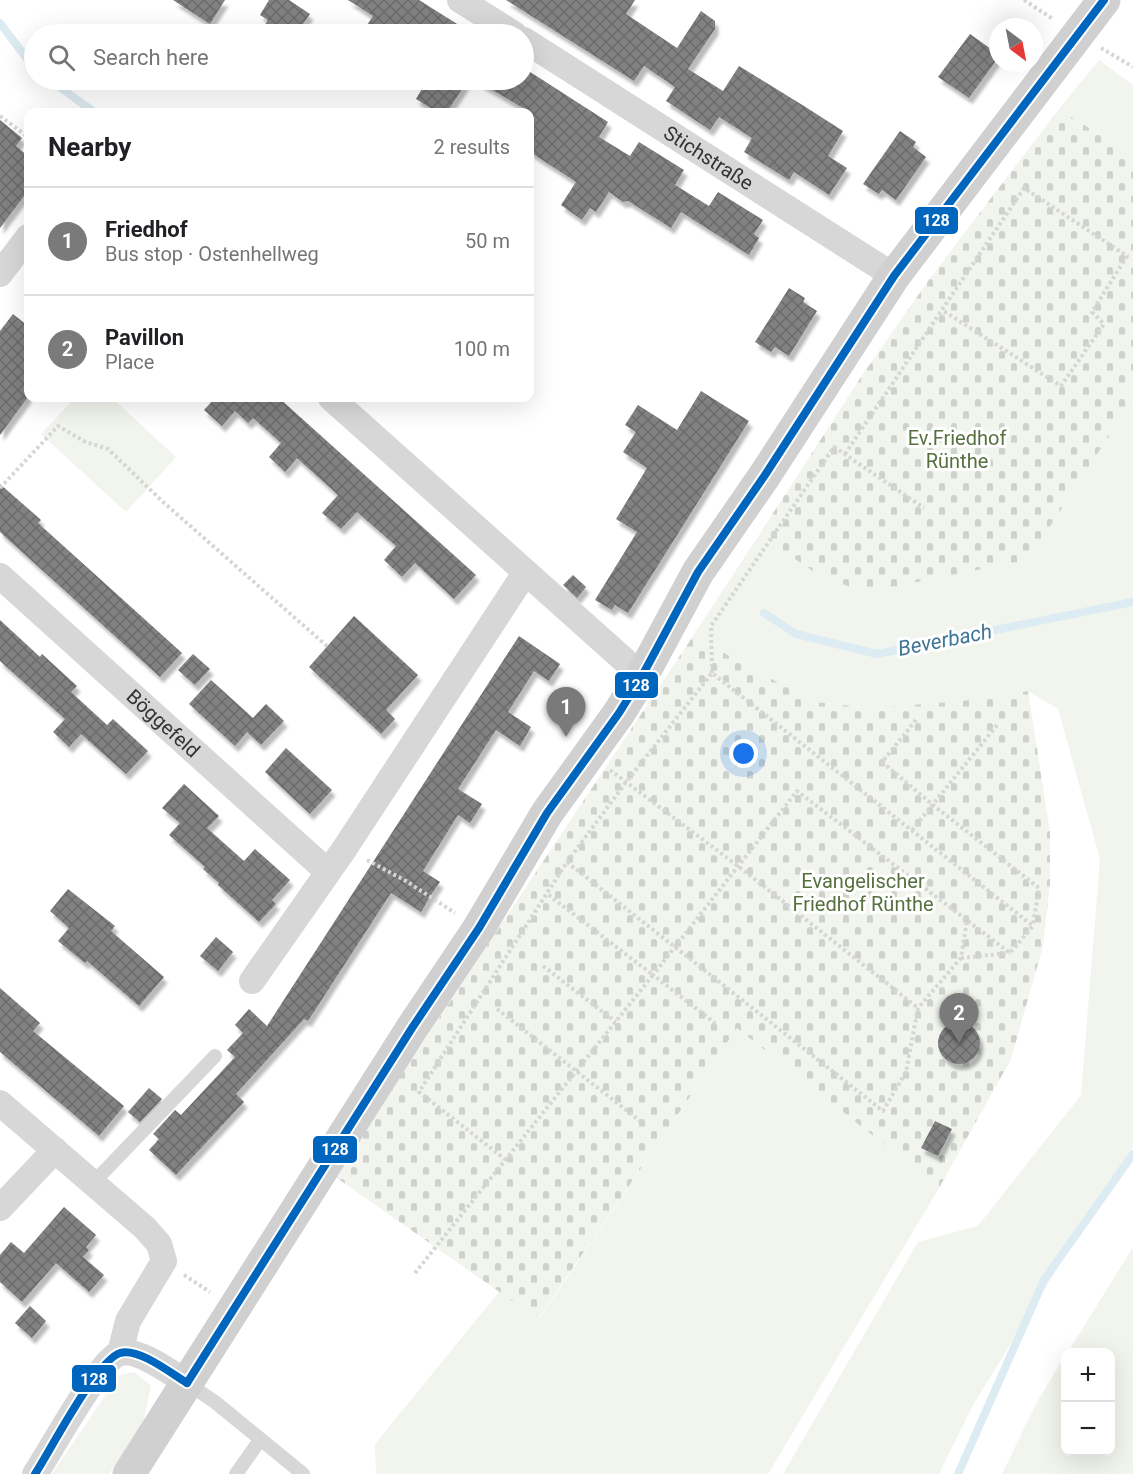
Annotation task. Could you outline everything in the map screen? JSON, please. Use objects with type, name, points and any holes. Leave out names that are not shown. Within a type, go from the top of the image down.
[{"type":"main road","points":[[129,1474],[412,1028],[479,928],[547,813],[642,676],[698,572],[765,476],[894,276],[1079,36],[1104,0]]},
{"type":"street","points":[[460,0],[498,24]]},
{"type":"street","name":"Stichstraße","points":[[534,46],[894,276]]},
{"type":"street","points":[[0,274],[24,242]]},
{"type":"street","points":[[335,402],[642,676]]},
{"type":"street","points":[[252,981],[345,848],[525,573]]},
{"type":"street","name":"Böggefeld","points":[[0,576],[328,872]]},
{"type":"street","points":[[0,1103],[145,1228],[159,1244],[164,1260],[128,1321],[120,1353]]},
{"type":"street","points":[[0,1208],[55,1150]]},
{"type":"street","points":[[35,1474],[94,1380],[107,1362],[120,1353],[136,1354],[159,1365],[187,1383]]},
{"type":"lane","points":[[93,1183],[215,1056]]},
{"type":"lane","points":[[187,1383],[215,1402],[303,1474]]},
{"type":"lane","points":[[236,1474],[260,1440]]},
{"type":"path","points":[[1023,0],[1133,67]]},
{"type":"path","points":[[0,116],[24,134]]},
{"type":"path","points":[[845,454],[1024,188],[1127,256],[1092,312],[1104,324],[1061,386],[942,310]]},
{"type":"path","points":[[0,488],[58,426],[86,442],[108,449],[163,501],[328,647]]},
{"type":"path","points":[[506,1160],[419,1092],[567,862],[712,673],[711,626],[834,447],[924,508]]},
{"type":"path","points":[[712,673],[1033,926]]},
{"type":"path","points":[[916,720],[882,762],[1039,888],[1033,926],[1010,952],[961,958]]},
{"type":"path","points":[[912,830],[998,724]]},
{"type":"path","points":[[588,756],[627,781],[918,1008]]},
{"type":"path","points":[[415,1273],[616,1022],[797,790],[1010,952]]},
{"type":"path","points":[[345,848],[406,881],[452,911]]},
{"type":"path","points":[[567,862],[882,1111],[906,1072],[918,1008],[961,958],[967,920]]},
{"type":"path","points":[[546,893],[715,1023]]},
{"type":"path","points":[[543,966],[616,1022]]},
{"type":"path","points":[[497,1009],[640,1121]]},
{"type":"path","points":[[164,1260],[234,1309]]},
{"type":"green space","points":[[1099,60],[1133,85],[1133,156],[1059,109]]},
{"type":"green space","name":"Ev.Friedhof Rünthe","points":[[1059,109],[1133,156],[1133,382],[1122,398],[1130,404],[1028,560],[887,588],[853,588],[819,575],[759,535],[861,377],[931,277]]},
{"type":"green space","points":[[1133,382],[1133,1146],[973,1405],[939,1474],[783,1474],[918,1242],[978,1226],[1081,1095],[1100,859],[1058,709],[1028,691],[962,701],[874,708],[814,702],[693,636],[759,535],[819,575],[887,588],[1028,560],[1130,404],[1122,398]]},
{"type":"green space","points":[[71,402],[116,402],[176,457],[126,512],[41,434]]},
{"type":"green space","name":"Evangelischer Friedhof Rünthe","points":[[693,636],[814,702],[874,708],[962,701],[1028,691],[1050,832],[1050,883],[1043,946],[1011,1059],[939,1188],[737,1028],[538,1319],[334,1176]]},
{"type":"green space","points":[[737,1028],[939,1188],[768,1474],[376,1474],[375,1444],[499,1292],[539,1319]]},
{"type":"green space","points":[[1133,1247],[1133,1474],[1002,1474],[1037,1402],[1061,1363],[1061,1456],[1115,1456],[1115,1348],[1070,1348]]},
{"type":"green space","points":[[134,1372],[151,1386],[143,1423],[109,1474],[52,1474],[107,1393],[114,1377]]},
{"type":"building","points":[[173,0],[225,0],[210,24]]},
{"type":"building","points":[[269,0],[289,0],[310,14],[303,24],[265,24],[268,20],[260,15]]},
{"type":"building","points":[[348,0],[419,0],[457,24],[368,24],[373,16]]},
{"type":"building","points":[[506,0],[635,0],[626,14],[677,48],[701,11],[715,21],[715,29],[688,69],[723,91],[739,66],[804,106],[843,131],[828,156],[847,168],[829,195],[794,172],[789,180],[744,152],[752,138],[719,117],[710,130],[666,101],[675,87],[644,66],[634,81]]},
{"type":"building","points":[[970,34],[989,48],[989,70],[969,98],[938,77]]},
{"type":"building","points":[[534,74],[608,122],[599,137],[630,156],[639,142],[684,170],[675,185],[709,206],[718,192],[763,220],[754,234],[759,238],[749,255],[681,212],[671,228],[609,192],[596,212],[590,208],[582,220],[561,205],[576,182],[534,155],[534,108],[523,108],[492,90],[534,90]]},
{"type":"building","points":[[421,90],[461,90],[450,108],[431,108],[416,99]]},
{"type":"building","points":[[0,120],[22,138],[16,146],[24,153],[24,196],[0,228]]},
{"type":"building","points":[[900,131],[916,142],[913,147],[926,157],[896,200],[882,190],[879,194],[863,184]]},
{"type":"building","points":[[789,288],[805,298],[803,302],[817,311],[789,356],[775,347],[771,352],[755,342]]},
{"type":"building","points":[[13,314],[24,323],[24,402],[0,435],[0,331]]},
{"type":"building","points":[[701,391],[749,421],[628,613],[615,605],[612,610],[595,600],[637,532],[616,519],[647,468],[623,452],[636,432],[625,425],[638,405],[677,430]]},
{"type":"building","points":[[211,402],[283,402],[476,575],[454,599],[415,563],[402,577],[384,560],[396,546],[357,512],[341,529],[322,513],[338,495],[297,458],[285,472],[269,457],[281,443],[253,418],[248,423],[235,411],[222,426],[204,410]]},
{"type":"building","points":[[0,484],[41,520],[38,523],[182,653],[160,677],[0,532]]},
{"type":"building","points":[[573,575],[586,587],[577,598],[563,585]]},
{"type":"building","points":[[354,616],[418,675],[386,710],[395,719],[381,734],[309,667]]},
{"type":"building","points":[[0,620],[40,657],[42,654],[77,686],[71,692],[107,725],[113,719],[148,751],[126,774],[81,734],[69,747],[53,732],[65,719],[0,661]]},
{"type":"building","points":[[519,636],[560,664],[549,681],[534,671],[508,712],[531,727],[520,746],[496,730],[458,789],[482,804],[470,823],[458,815],[423,871],[440,882],[421,912],[391,893],[308,1021],[304,1019],[236,1094],[244,1102],[176,1175],[149,1150],[159,1139],[153,1134],[175,1110],[181,1115],[235,1057],[227,1050],[243,1033],[235,1025],[249,1009],[267,1026]]},
{"type":"building","points":[[193,654],[210,669],[195,685],[178,670]]},
{"type":"building","points":[[211,680],[253,718],[266,704],[284,721],[261,745],[247,732],[235,746],[189,704]]},
{"type":"building","points":[[286,748],[332,790],[310,814],[265,772]]},
{"type":"building","points":[[184,784],[219,816],[207,828],[244,861],[255,849],[290,880],[272,900],[276,904],[259,922],[218,885],[219,883],[203,869],[205,867],[169,835],[180,823],[162,808]]},
{"type":"building","points":[[68,889],[115,926],[111,931],[164,977],[139,1006],[87,961],[85,963],[58,941],[69,928],[50,911]]},
{"type":"building","points":[[216,937],[233,952],[218,971],[200,956]]},
{"type":"building","points":[[0,988],[40,1023],[33,1031],[124,1106],[99,1136],[0,1052]]},
{"type":"building","points":[[959,1022],[967,1023],[974,1028],[979,1035],[979,1051],[974,1058],[967,1063],[959,1064],[951,1063],[944,1058],[939,1051],[938,1043],[939,1035],[944,1028],[951,1023]]},
{"type":"building","points":[[149,1088],[162,1099],[140,1122],[128,1112]]},
{"type":"building","points":[[935,1121],[952,1129],[938,1156],[921,1148]]},
{"type":"building","points":[[64,1207],[96,1235],[86,1247],[89,1250],[83,1257],[104,1275],[89,1292],[56,1263],[22,1302],[0,1282],[0,1255],[11,1242],[24,1253]]},
{"type":"building","points":[[30,1306],[46,1321],[32,1338],[15,1323]]},
{"type":"waterway","name":"Beverbach","points":[[0,23],[24,55]]},
{"type":"waterway","name":"Beverbach","points":[[64,90],[88,108]]},
{"type":"waterway","name":"Beverbach","points":[[764,613],[796,634],[877,654],[1133,602]]},
{"type":"waterway","points":[[958,1474],[1044,1280],[1133,1154]]},
{"type":"transit line","name":"128","points":[[187,1383],[412,1028],[479,928],[547,813],[619,713],[642,676],[698,572],[765,475],[894,276],[1104,0]]},
{"type":"transit line","name":"128","points":[[35,1474],[87,1388],[110,1359],[120,1353],[127,1352],[145,1357],[187,1383]]},
{"type":"place","name":"Friedhof","points":[[566,737]]},
{"type":"place","name":"Pavillon","points":[[959,1043]]}]
